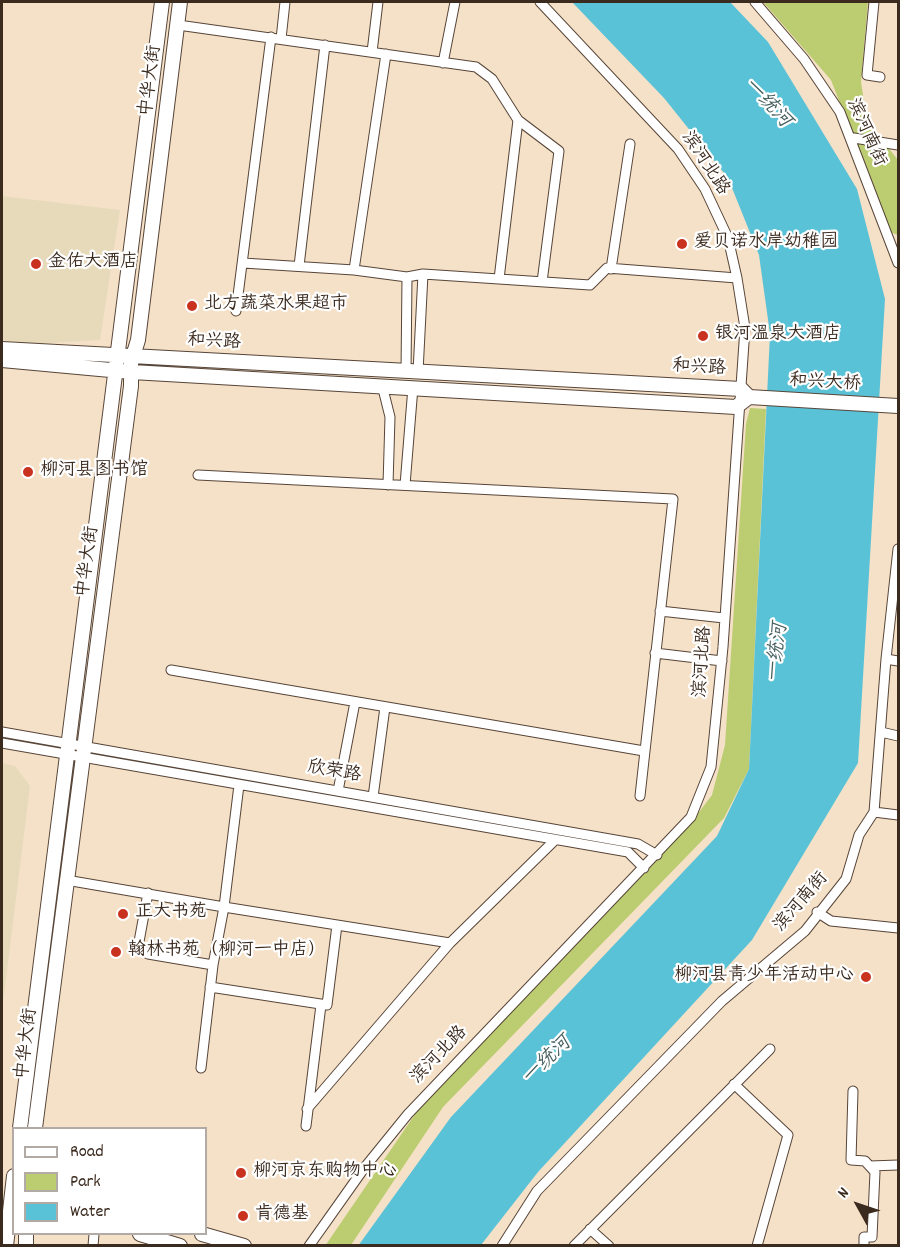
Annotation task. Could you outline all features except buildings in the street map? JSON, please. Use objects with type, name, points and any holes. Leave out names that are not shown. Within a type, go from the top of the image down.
[{"type":"main road","name":"中华大街","points":[[35,1127],[66,880],[75,750],[117,362],[162,2]]},
{"type":"main road","name":"中华大街","points":[[20,1127],[133,356],[138,340],[180,2]]},
{"type":"main road","name":"和兴路","points":[[2,349],[117,362],[132,372],[413,387],[743,397]]},
{"type":"main road","name":"和兴路","points":[[2,360],[117,362],[133,356],[412,372],[743,397]]},
{"type":"main road","name":"和兴大桥","points":[[743,397],[898,406]]},
{"type":"main road","points":[[6,1245],[10,1179]]},
{"type":"main road","points":[[207,1234],[244,1245]]},
{"type":"main road","points":[[147,1235],[180,1245]]},
{"type":"street","points":[[236,311],[276,38],[285,2]]},
{"type":"street","points":[[372,52],[378,2]]},
{"type":"street","points":[[443,63],[455,2]]},
{"type":"street","name":"滨河北路","points":[[309,1245],[365,1167],[408,1114],[691,818],[711,767],[722,661],[743,397],[745,328],[737,278],[728,238],[705,189],[678,149],[540,2]]},
{"type":"street","name":"滨河南街","points":[[755,2],[804,59],[840,112],[898,263]]},
{"type":"street","points":[[874,2],[867,75],[880,77]]},
{"type":"street","points":[[178,25],[476,68],[492,79],[518,120],[559,151],[542,282]]},
{"type":"street","points":[[299,266],[325,45]]},
{"type":"street","points":[[354,270],[386,54]]},
{"type":"street","points":[[499,279],[518,120]]},
{"type":"street","points":[[854,138],[898,145]]},
{"type":"street","points":[[611,269],[630,144]]},
{"type":"street","points":[[243,263],[354,270],[407,277],[423,274],[590,285],[607,268],[737,278]]},
{"type":"street","points":[[412,372],[423,274]]},
{"type":"street","points":[[407,277],[412,372]]},
{"type":"street","points":[[382,385],[390,417],[388,485]]},
{"type":"street","points":[[405,485],[413,387]]},
{"type":"street","points":[[198,475],[673,499],[640,796]]},
{"type":"street","name":"滨河南街","points":[[502,1245],[537,1191],[722,1001],[805,931],[817,912],[846,879],[859,835],[874,812],[886,659],[898,549]]},
{"type":"street","points":[[660,611],[724,618]]},
{"type":"street","points":[[655,654],[722,661]]},
{"type":"street","points":[[886,659],[898,661]]},
{"type":"street","points":[[171,670],[644,751]]},
{"type":"street","points":[[338,791],[355,702]]},
{"type":"street","points":[[373,797],[385,707]]},
{"type":"street","name":"欣荣路","points":[[2,732],[238,785],[628,852],[644,868]]},
{"type":"street","points":[[880,732],[898,736]]},
{"type":"street","name":"欣荣路","points":[[2,743],[75,750],[338,791],[638,844],[657,855]]},
{"type":"street","points":[[201,1068],[213,965],[224,907],[238,785]]},
{"type":"street","points":[[874,812],[898,814]]},
{"type":"street","points":[[307,1109],[450,943],[555,840]]},
{"type":"street","points":[[66,880],[450,943]]},
{"type":"street","points":[[148,893],[138,947],[148,954],[213,965]]},
{"type":"street","points":[[817,912],[831,921],[898,928]]},
{"type":"street","points":[[210,987],[327,1005],[337,925]]},
{"type":"street","points":[[306,1126],[321,1005]]},
{"type":"street","points":[[574,1245],[770,1049]]},
{"type":"street","points":[[734,1084],[788,1135],[757,1245]]},
{"type":"street","points":[[853,1091],[851,1160],[865,1161],[875,1172],[872,1237],[864,1237],[864,1245]]},
{"type":"street","points":[[870,1166],[898,1165]]},
{"type":"street","points":[[590,1229],[609,1245]]},
{"type":"shaded area","name":"金佑大酒店","points":[[2,196],[120,210],[100,340],[34,344],[2,340]]},
{"type":"shaded area","points":[[2,763],[15,766],[30,786],[2,1011]]},
{"type":"green space","points":[[763,2],[868,2],[861,82],[867,121],[898,160],[898,235],[890,232],[831,80]]},
{"type":"green space","points":[[750,408],[766,409],[749,769],[724,818],[443,1107],[351,1245],[325,1246],[420,1107],[687,828],[712,795],[725,745],[746,424]]},
{"type":"water","name":"一统河","points":[[572,2],[730,2],[768,42],[857,189],[885,299],[858,763],[752,940],[538,1172],[481,1245],[358,1246],[451,1117],[717,836],[749,769],[770,334],[759,255],[728,178],[664,98]]},
{"type":"place","name":"爱贝诺水岸幼稚园","points":[[682,244]]},
{"type":"place","name":"金佑大酒店","points":[[36,264]]},
{"type":"place","name":"北方蔬菜水果超市","points":[[192,306]]},
{"type":"place","name":"银河温泉大酒店","points":[[703,336]]},
{"type":"place","name":"柳河县图书馆","points":[[28,472]]},
{"type":"place","name":"正大书苑","points":[[123,914]]},
{"type":"place","name":"翰林书苑（柳河一中店）","points":[[116,952]]},
{"type":"place","name":"柳河县青少年活动中心","points":[[866,977]]},
{"type":"place","name":"柳河京东购物中心","points":[[241,1173]]},
{"type":"place","name":"肯德基","points":[[243,1216]]}]
